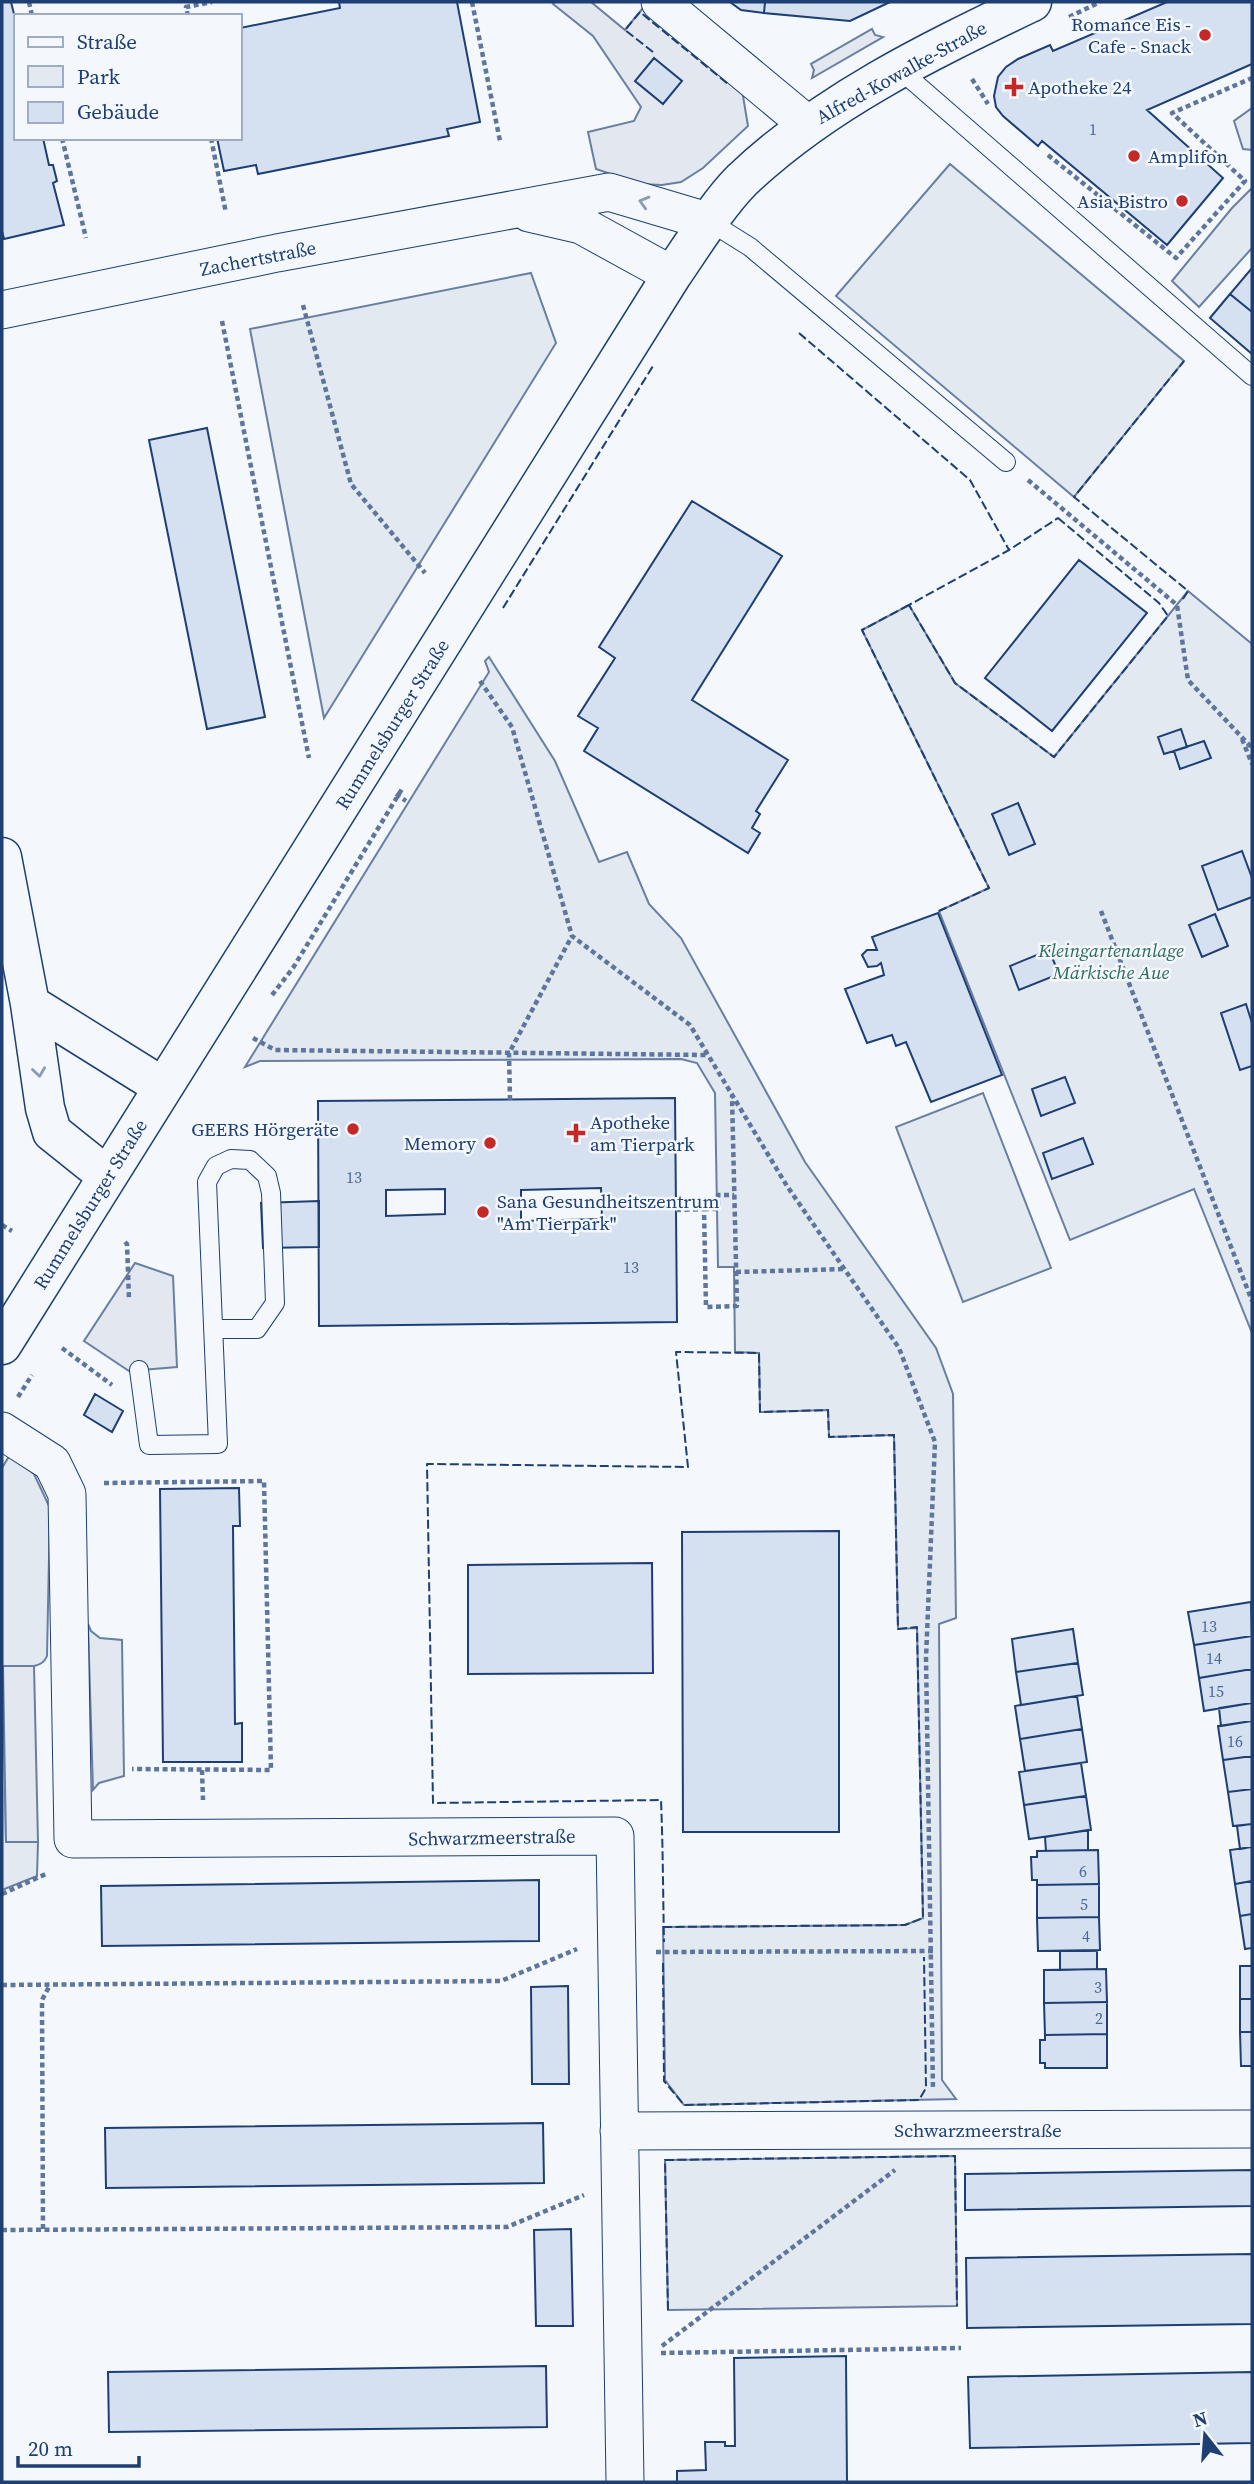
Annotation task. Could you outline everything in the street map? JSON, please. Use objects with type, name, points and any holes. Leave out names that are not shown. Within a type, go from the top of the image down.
[{"type":"street","points":[[660,2],[808,125]]},
{"type":"street","name":"Alfred-Kowalke-Straße","points":[[808,125],[899,69],[1032,2]]},
{"type":"street","name":"Rummelsburger Straße","points":[[2,1345],[672,275],[740,182],[808,125]]},
{"type":"street","name":"Zachertstraße","points":[[2,310],[277,253],[609,192],[710,222]]},
{"type":"street","name":"Zachertstraße","points":[[514,209],[581,225],[672,275]]},
{"type":"street","points":[[2,857],[30,1004],[45,1108],[52,1132],[107,1176]]},
{"type":"street","points":[[30,1004],[163,1087]]},
{"type":"street","points":[[2,1431],[52,1463],[67,1494]]},
{"type":"street","name":"Schwarzmeerstraße","points":[[67,1494],[73,1839],[615,1836],[625,2482]]},
{"type":"street","name":"Schwarzmeerstraße","points":[[619,2131],[1252,2129]]},
{"type":"lane","points":[[899,69],[1252,376]]},
{"type":"lane","points":[[710,222],[750,247],[1006,462]]},
{"type":"lane","points":[[139,1370],[149,1445],[218,1444],[213,1329],[207,1182],[215,1166],[231,1159],[250,1160],[267,1177],[271,1194],[275,1303],[257,1329],[213,1329]]},
{"type":"path","points":[[188,14],[186,7],[212,2]]},
{"type":"path","points":[[472,2],[500,141]]},
{"type":"path","points":[[1245,181],[1172,113],[1252,78]]},
{"type":"path","points":[[972,79],[990,109]]},
{"type":"path","points":[[62,140],[86,239]]},
{"type":"path","points":[[211,140],[226,213]]},
{"type":"path","points":[[1042,150],[1177,258],[1245,181],[1252,178]]},
{"type":"path","points":[[303,305],[351,484],[425,573]]},
{"type":"path","points":[[222,321],[309,758]]},
{"type":"path","points":[[1006,462],[1177,605],[1188,680],[1252,748]]},
{"type":"path","points":[[480,681],[512,727],[572,936],[690,1024],[787,1186],[898,1348],[935,1442],[926,1658],[934,2131]]},
{"type":"path","points":[[1240,734],[1252,764]]},
{"type":"path","points":[[390,789],[407,801]]},
{"type":"path","points":[[1101,911],[1252,1301]]},
{"type":"path","points":[[510,1100],[509,1053],[572,936]]},
{"type":"path","points":[[253,1038],[275,1050],[708,1055]]},
{"type":"path","points":[[704,1209],[706,1307],[737,1306],[732,1096]]},
{"type":"path","points":[[676,1210],[718,1209],[718,1195],[734,1195]]},
{"type":"path","points":[[2,1224],[12,1231]]},
{"type":"path","points":[[125,1242],[129,1299]]},
{"type":"path","points":[[736,1272],[846,1269]]},
{"type":"path","points":[[62,1348],[118,1390],[142,1390]]},
{"type":"path","points":[[67,1494],[98,1483],[264,1481],[271,1770],[132,1769]]},
{"type":"path","points":[[2,1894],[48,1873]]},
{"type":"path","points":[[2,1985],[501,1982],[616,1942],[933,1951]]},
{"type":"path","points":[[43,2229],[41,2000],[50,1984]]},
{"type":"path","points":[[677,2334],[902,2165]]},
{"type":"path","points":[[2,2230],[507,2227],[620,2180]]},
{"type":"path","points":[[653,2353],[961,2348]]},
{"type":"green space","points":[[1252,108],[1252,150],[1243,149],[1234,121]]},
{"type":"green space","points":[[950,164],[1184,361],[1074,497],[836,296]]},
{"type":"green space","points":[[1252,188],[1252,248],[1199,307],[1172,281],[1232,208]]},
{"type":"green space","points":[[531,273],[556,343],[324,718],[250,329]]},
{"type":"green space","name":"Kleingartenanlage Märkische Aue","points":[[1188,591],[1252,644],[1252,1333],[1194,1189],[1070,1240],[939,911],[989,888],[862,630],[909,605],[955,683],[1054,757]]},
{"type":"green space","points":[[489,657],[555,761],[599,862],[627,852],[649,904],[681,938],[805,1162],[936,1348],[953,1394],[956,1618],[939,1624],[942,2080],[956,2099],[684,2105],[665,2080],[663,1927],[905,1925],[923,1918],[917,1628],[898,1629],[894,1435],[829,1437],[828,1410],[760,1412],[759,1353],[735,1352],[734,1267],[718,1267],[715,1093],[697,1063],[681,1059],[260,1061],[245,1067],[489,672],[485,661]]},
{"type":"green space","points":[[983,1093],[1051,1268],[963,1302],[896,1127]]},
{"type":"green space","points":[[11,1453],[34,1474],[50,1508],[47,1656],[44,1661],[34,1666],[3,1667],[6,1842],[38,1842],[37,1876],[2,1890],[2,1468]]},
{"type":"green space","points":[[955,2156],[957,2306],[668,2310],[665,2160]]},
{"type":"shaded area","points":[[591,2],[625,30],[643,8],[742,90],[748,126],[703,168],[681,182],[640,184],[596,169],[588,132],[634,121],[641,107],[593,36],[553,4]]},
{"type":"shaded area","points":[[872,29],[875,35],[883,37],[812,78],[814,70],[811,64]]},
{"type":"shaded area","points":[[135,1263],[173,1276],[177,1367],[129,1371],[84,1341]]},
{"type":"shaded area","points":[[88,1624],[91,1631],[100,1638],[122,1640],[124,1776],[99,1783],[93,1790]]},
{"type":"shaded area","points":[[3,1666],[34,1666],[38,1842],[6,1842]]},
{"type":"building","points":[[2,2],[11,2],[14,14],[14,140],[43,140],[49,165],[53,165],[57,181],[53,183],[64,225],[4,239]]},
{"type":"building","points":[[339,2],[457,2],[480,122],[447,129],[449,136],[258,174],[256,165],[224,171],[217,140],[242,140],[242,28],[340,8]]},
{"type":"building","points":[[730,2],[765,2],[764,13],[741,10]]},
{"type":"building","points":[[765,2],[890,2],[850,21],[764,13]]},
{"type":"building","points":[[1167,2],[1252,2],[1252,64],[1147,110],[1223,178],[1167,245],[1042,141],[1038,146],[1003,116],[996,107],[994,96],[998,77],[1018,59],[1050,45],[1053,51]]},
{"type":"building","points":[[654,58],[682,81],[663,104],[635,81]]},
{"type":"building","points":[[1252,268],[1252,312],[1230,294]]},
{"type":"building","points":[[1230,294],[1252,312],[1252,354],[1210,318]]},
{"type":"building","points":[[207,428],[265,717],[207,729],[149,440]]},
{"type":"building","points":[[692,501],[782,556],[692,700],[788,760],[756,811],[760,814],[752,828],[760,833],[748,853],[584,751],[598,728],[578,716],[615,658],[599,647]]},
{"type":"building","points":[[1079,560],[1147,613],[1052,731],[985,678]]},
{"type":"building","points":[[1181,729],[1187,747],[1164,754],[1158,737]]},
{"type":"building","points":[[1204,741],[1211,758],[1180,769],[1174,751]]},
{"type":"building","points":[[1018,803],[1035,844],[1009,855],[992,814]]},
{"type":"building","points":[[1242,851],[1252,878],[1252,897],[1218,910],[1202,866]]},
{"type":"building","points":[[938,913],[1002,1075],[931,1102],[906,1042],[896,1046],[892,1035],[867,1043],[845,989],[884,975],[881,963],[868,967],[862,955],[867,950],[877,950],[872,937]]},
{"type":"building","points":[[1215,914],[1228,946],[1202,957],[1189,925]]},
{"type":"building","points":[[1049,950],[1059,974],[1019,990],[1010,966]]},
{"type":"building","points":[[1246,1004],[1252,1023],[1252,1066],[1240,1070],[1221,1013]]},
{"type":"building","points":[[1065,1077],[1075,1103],[1041,1116],[1032,1089]]},
{"type":"building","name":"Sana Gesundheitszentrum \"Am Tierpark\"","points":[[675,1098],[677,1322],[319,1326],[318,1101]],"holes":[[[601,1188],[602,1219],[521,1221],[521,1190]],[[445,1189],[445,1214],[386,1216],[386,1190]]]},
{"type":"building","points":[[1083,1138],[1093,1164],[1052,1179],[1043,1153]]},
{"type":"building","points":[[319,1201],[319,1247],[263,1248],[261,1203]]},
{"type":"building","points":[[95,1394],[123,1411],[112,1432],[84,1415]]},
{"type":"building","points":[[239,1488],[240,1526],[233,1526],[235,1724],[242,1723],[242,1762],[163,1762],[160,1489]]},
{"type":"building","points":[[839,1531],[839,1832],[683,1832],[682,1532]]},
{"type":"building","points":[[652,1563],[653,1673],[468,1674],[468,1565]]},
{"type":"building","points":[[1251,1602],[1252,1636],[1194,1645],[1188,1612]]},
{"type":"building","points":[[1073,1629],[1078,1663],[1016,1672],[1012,1639]]},
{"type":"building","points":[[1252,1636],[1252,1669],[1199,1678],[1194,1645]]},
{"type":"building","points":[[1078,1663],[1083,1695],[1021,1705],[1016,1672]]},
{"type":"building","points":[[1252,1669],[1252,1703],[1204,1711],[1199,1678]]},
{"type":"building","points":[[1077,1696],[1082,1729],[1020,1739],[1015,1706]]},
{"type":"building","points":[[1252,1703],[1252,1721],[1221,1726],[1219,1708]]},
{"type":"building","points":[[1252,1721],[1252,1756],[1223,1760],[1218,1726]]},
{"type":"building","points":[[1082,1729],[1087,1762],[1025,1771],[1020,1739]]},
{"type":"building","points":[[1252,1756],[1252,1789],[1228,1792],[1223,1760]]},
{"type":"building","points":[[1081,1763],[1086,1796],[1024,1805],[1019,1772]]},
{"type":"building","points":[[1252,1789],[1252,1824],[1233,1826],[1228,1792]]},
{"type":"building","points":[[1086,1796],[1091,1830],[1029,1839],[1024,1805]]},
{"type":"building","points":[[1252,1824],[1252,1847],[1240,1849],[1237,1826]]},
{"type":"building","points":[[1088,1830],[1088,1850],[1046,1851],[1045,1837]]},
{"type":"building","points":[[1252,1847],[1252,1881],[1235,1884],[1230,1850]]},
{"type":"building","points":[[1098,1850],[1099,1884],[1037,1885],[1037,1880],[1032,1880],[1031,1857],[1037,1857],[1037,1851]]},
{"type":"building","points":[[539,1880],[539,1941],[102,1946],[101,1886]]},
{"type":"building","points":[[1252,1881],[1252,1914],[1240,1916],[1235,1884]]},
{"type":"building","points":[[1099,1884],[1099,1917],[1037,1918],[1037,1885]]},
{"type":"building","points":[[1252,1914],[1252,1948],[1245,1949],[1240,1916]]},
{"type":"building","points":[[1099,1917],[1100,1950],[1038,1951],[1037,1918]]},
{"type":"building","points":[[1060,1951],[1097,1951],[1097,1969],[1060,1970]]},
{"type":"building","points":[[1240,1966],[1252,1966],[1252,1999],[1240,1999]]},
{"type":"building","points":[[1106,1969],[1107,2002],[1044,2003],[1044,1970]]},
{"type":"building","points":[[568,1986],[569,2084],[532,2084],[531,1987]]},
{"type":"building","points":[[1240,1999],[1252,1999],[1252,2032],[1240,2032]]},
{"type":"building","points":[[1107,2002],[1107,2034],[1045,2035],[1044,2003]]},
{"type":"building","points":[[1240,2032],[1252,2032],[1252,2066],[1241,2066]]},
{"type":"building","points":[[1107,2034],[1107,2068],[1045,2068],[1045,2063],[1040,2063],[1040,2040],[1045,2040],[1045,2035]]},
{"type":"building","points":[[543,2123],[544,2183],[106,2188],[105,2128]]},
{"type":"building","points":[[1252,2170],[1252,2206],[965,2210],[965,2174]]},
{"type":"building","points":[[571,2229],[573,2326],[536,2326],[534,2230]]},
{"type":"building","points":[[1252,2254],[1252,2324],[967,2328],[966,2258]]},
{"type":"building","points":[[846,2356],[847,2482],[677,2482],[677,2471],[706,2470],[705,2442],[725,2442],[725,2446],[735,2446],[734,2358]]},
{"type":"building","points":[[546,2366],[547,2427],[109,2432],[108,2372]]},
{"type":"building","points":[[1252,2372],[1252,2443],[970,2448],[968,2377]]},
{"type":"fence","points":[[653,52],[625,30],[640,12],[728,84]]},
{"type":"fence","points":[[799,333],[970,480],[1009,550]]},
{"type":"fence","points":[[1183,599],[1188,591],[1074,497],[1184,361]]},
{"type":"fence","points":[[503,608],[653,366]]},
{"type":"fence","points":[[1058,518],[1159,603],[1168,616],[1054,757],[955,683],[909,605],[1009,550],[1058,518]]},
{"type":"fence","points":[[909,605],[862,630],[989,888],[939,911]]},
{"type":"fence","points":[[663,1927],[905,1925],[923,1918],[917,1627],[898,1629],[894,1435],[829,1437],[828,1410],[760,1412],[759,1353],[676,1352],[688,1467],[427,1464],[433,1803],[661,1800],[663,1854],[664,1924],[664,1942]]},
{"type":"fence","points":[[663,1963],[664,2081],[684,2105],[919,2100],[926,2088],[924,1957]]},
{"type":"fence","points":[[668,2310],[665,2160],[955,2156],[957,2306]]},
{"type":"place","name":"Romance Eis - Cafe - Snack","points":[[1205,35]]},
{"type":"place","name":"Apotheke 24","points":[[1014,87]]},
{"type":"place","name":"Amplifon","points":[[1134,156]]},
{"type":"place","name":"Asia Bistro","points":[[1182,201]]},
{"type":"place","name":"GEERS Hörgeräte","points":[[353,1129]]},
{"type":"place","name":"Apotheke am Tierpark","points":[[576,1133]]},
{"type":"place","name":"Memory","points":[[490,1143]]},
{"type":"place","name":"Sana Gesundheitszentrum \"Am Tierpark\"","points":[[483,1212]]}]
